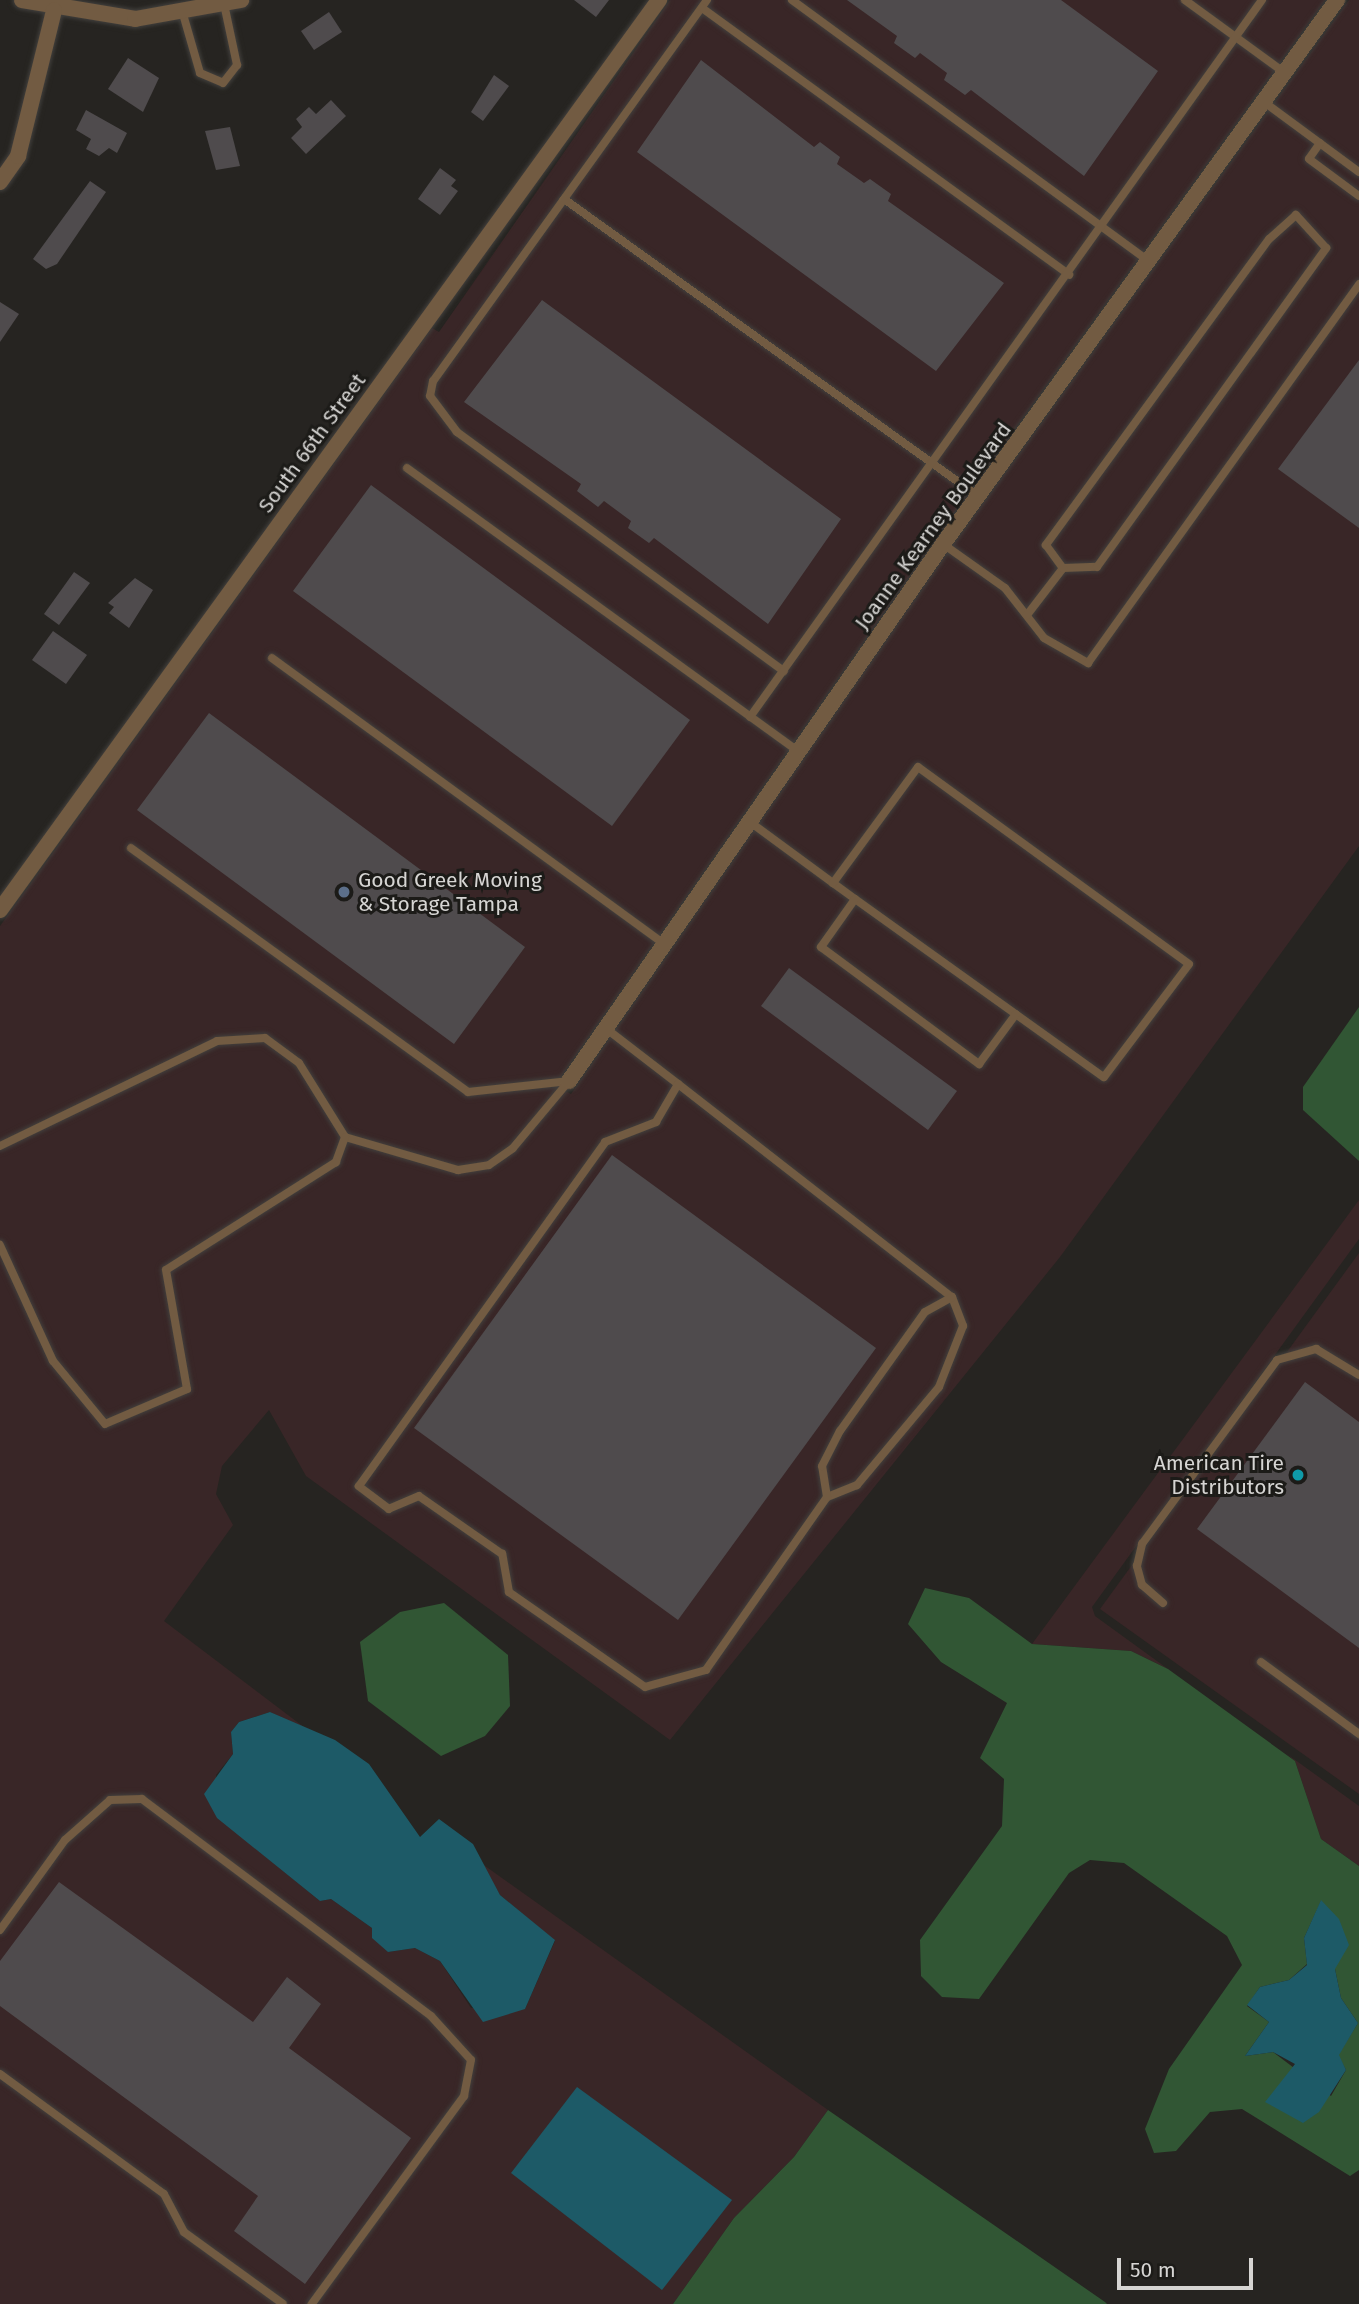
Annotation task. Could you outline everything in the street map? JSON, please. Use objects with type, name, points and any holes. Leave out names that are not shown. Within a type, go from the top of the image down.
[{"type":"street","points":[[22,0],[54,10],[135,19],[183,14],[241,0]]},
{"type":"street","name":"South 66th Street","points":[[0,910],[659,0]]},
{"type":"street","name":"Joanne Kearney Boulevard","points":[[569,1081],[604,1027],[943,544],[1150,262],[1337,0]]},
{"type":"street","points":[[0,182],[18,156],[54,10]]},
{"type":"lane","points":[[708,0],[433,381],[430,396],[457,432],[784,671]]},
{"type":"lane","points":[[792,0],[1150,262]]},
{"type":"lane","points":[[1185,0],[1285,72]]},
{"type":"lane","points":[[750,717],[1103,228],[1262,0]]},
{"type":"lane","points":[[183,14],[200,73],[222,83],[237,65],[224,4]]},
{"type":"lane","points":[[702,8],[1069,275]]},
{"type":"lane","points":[[1264,102],[1359,172]]},
{"type":"lane","points":[[1320,143],[1309,159],[1359,197]]},
{"type":"lane","points":[[564,199],[978,496]]},
{"type":"lane","points":[[1296,215],[1326,248],[1097,567],[1063,568],[1046,545],[1269,239],[1296,215]]},
{"type":"lane","points":[[943,544],[1005,588],[1044,638],[1088,663],[1359,284]]},
{"type":"lane","points":[[407,468],[799,752]]},
{"type":"lane","points":[[1027,615],[1063,568]]},
{"type":"lane","points":[[272,658],[663,943]]},
{"type":"lane","points":[[750,822],[833,883],[1104,1077],[1189,964],[918,767],[833,883]]},
{"type":"lane","points":[[131,848],[468,1092],[569,1081]]},
{"type":"lane","points":[[856,899],[821,947],[979,1064],[1016,1014]]},
{"type":"lane","points":[[604,1027],[678,1084],[952,1297],[963,1326],[939,1387],[857,1485],[827,1497],[706,1670],[645,1686],[509,1592],[502,1554],[419,1496],[389,1509],[359,1486],[605,1142],[656,1122],[678,1084]]},
{"type":"lane","points":[[0,1146],[217,1041],[265,1038],[299,1063],[345,1136],[458,1170],[489,1165],[513,1148],[569,1081]]},
{"type":"lane","points":[[0,1245],[53,1361],[106,1424],[187,1389],[166,1270],[336,1162],[345,1136]]},
{"type":"lane","points":[[827,1497],[822,1466],[840,1431],[925,1312],[952,1297]]},
{"type":"lane","points":[[1163,1603],[1142,1585],[1137,1566],[1142,1544],[1277,1360],[1316,1349],[1359,1375]]},
{"type":"lane","points":[[1261,1662],[1359,1734]]},
{"type":"lane","points":[[0,1930],[65,1840],[110,1800],[142,1800],[431,2016],[471,2060],[464,2096],[312,2304]]},
{"type":"lane","points":[[0,2074],[164,2194],[184,2232],[283,2304]]},
{"type":"shaded area","points":[[670,0],[1325,0],[935,539],[555,1085],[571,1094],[950,549],[1349,0],[1359,0],[1359,846],[1060,1257],[670,1740],[306,1476],[269,1410],[222,1466],[216,1494],[233,1525],[164,1621],[317,1737],[270,1712],[239,1722],[231,1732],[233,1754],[216,1775],[217,1817],[320,1901],[331,1899],[372,1928],[388,1952],[415,1948],[440,1961],[471,2008],[525,2009],[555,1941],[500,1895],[481,1863],[828,2110],[794,2157],[734,2218],[673,2304],[0,2304],[0,926],[432,328],[439,332]]},
{"type":"shaded area","points":[[1359,1200],[1359,1239],[1092,1607],[1095,1616],[1168,1669],[1131,1651],[1032,1644]]},
{"type":"shaded area","points":[[1359,1253],[1359,1794],[1100,1609]]},
{"type":"shaded area","points":[[1287,1754],[1359,1806],[1359,1866],[1321,1839],[1295,1761]]},
{"type":"green space","points":[[1359,1007],[1359,1161],[1303,1110],[1303,1087]]},
{"type":"green space","points":[[925,1588],[969,1598],[1032,1644],[1131,1651],[1168,1669],[1295,1761],[1321,1839],[1359,1866],[1359,2170],[1350,2176],[1242,2109],[1210,2112],[1176,2151],[1154,2153],[1145,2129],[1169,2069],[1242,1965],[1227,1936],[1124,1863],[1090,1860],[1069,1873],[979,1999],[942,1997],[921,1976],[920,1940],[1002,1826],[1004,1779],[980,1758],[1007,1703],[941,1662],[908,1624]],"holes":[[[1321,1901],[1341,1998],[1358,2023],[1338,2055],[1346,2070],[1331,2096],[1273,2052],[1245,2056],[1269,2022],[1247,2006],[1260,1987],[1289,1980],[1307,1964],[1304,1938]]]},
{"type":"green space","points":[[444,1603],[508,1655],[510,1706],[485,1736],[441,1756],[368,1701],[360,1642],[400,1612]]},
{"type":"green space","points":[[828,2110],[1107,2304],[673,2304],[734,2218],[794,2157]]},
{"type":"water","points":[[270,1712],[335,1740],[369,1764],[420,1837],[439,1819],[473,1844],[500,1895],[555,1940],[525,2009],[483,2022],[440,1961],[415,1948],[388,1952],[372,1938],[372,1928],[331,1899],[320,1901],[217,1818],[204,1794],[233,1754],[231,1732],[239,1722]]},
{"type":"water","points":[[1321,1900],[1339,1919],[1349,1945],[1335,1969],[1341,1998],[1358,2023],[1339,2055],[1346,2070],[1319,2112],[1303,2123],[1265,2102],[1295,2064],[1273,2052],[1245,2056],[1269,2022],[1247,2005],[1260,1987],[1289,1980],[1307,1965],[1304,1938]]},
{"type":"water","points":[[577,2087],[732,2200],[662,2290],[511,2173]]},
{"type":"building","points":[[574,0],[609,0],[596,17]]},
{"type":"building","points":[[847,0],[1061,0],[1158,71],[1084,176],[971,90],[965,95],[944,80],[947,73],[920,53],[915,58],[894,43],[897,36]]},
{"type":"building","points":[[329,12],[342,32],[314,50],[301,31]]},
{"type":"building","points":[[128,58],[159,78],[143,112],[108,89]]},
{"type":"building","points":[[701,60],[814,147],[820,142],[840,157],[837,164],[864,183],[870,179],[891,194],[888,201],[1004,283],[936,371],[637,152]]},
{"type":"building","points":[[494,75],[509,86],[483,121],[471,112]]},
{"type":"building","points":[[331,100],[346,116],[306,154],[291,138],[302,127],[296,119],[309,107],[316,114]]},
{"type":"building","points":[[86,110],[127,133],[117,153],[109,148],[99,156],[86,149],[91,139],[76,130]]},
{"type":"building","points":[[230,127],[240,166],[216,170],[205,131]]},
{"type":"building","points":[[440,168],[456,180],[451,186],[458,191],[440,215],[418,199]]},
{"type":"building","points":[[90,181],[106,192],[57,264],[46,269],[33,259]]},
{"type":"building","points":[[542,300],[841,519],[768,624],[654,538],[649,543],[628,528],[631,521],[604,501],[598,507],[577,491],[581,484],[464,402]]},
{"type":"building","points":[[0,302],[19,314],[0,342]]},
{"type":"building","points":[[1359,360],[1359,528],[1278,469]]},
{"type":"building","points":[[371,485],[690,720],[612,826],[293,591]]},
{"type":"building","points":[[74,572],[90,583],[59,625],[44,614]]},
{"type":"building","points":[[135,578],[153,590],[129,628],[109,613],[114,607],[108,603]]},
{"type":"building","points":[[53,631],[87,655],[66,684],[32,660]]},
{"type":"building","points":[[209,713],[525,947],[454,1044],[137,810]]},
{"type":"building","points":[[789,968],[957,1091],[928,1130],[761,1006]]},
{"type":"building","points":[[612,1155],[876,1348],[678,1620],[414,1428]]},
{"type":"building","name":"American Tire Distributors","points":[[1305,1382],[1359,1422],[1359,1648],[1197,1529]]},
{"type":"building","points":[[59,1882],[253,2022],[287,1977],[321,2004],[289,2048],[411,2138],[305,2284],[234,2231],[258,2196],[0,2006],[0,1961]]},
{"type":"place","name":"Good Greek Moving & Storage Tampa","points":[[344,892]]},
{"type":"place","name":"American Tire Distributors","points":[[1298,1475]]}]
